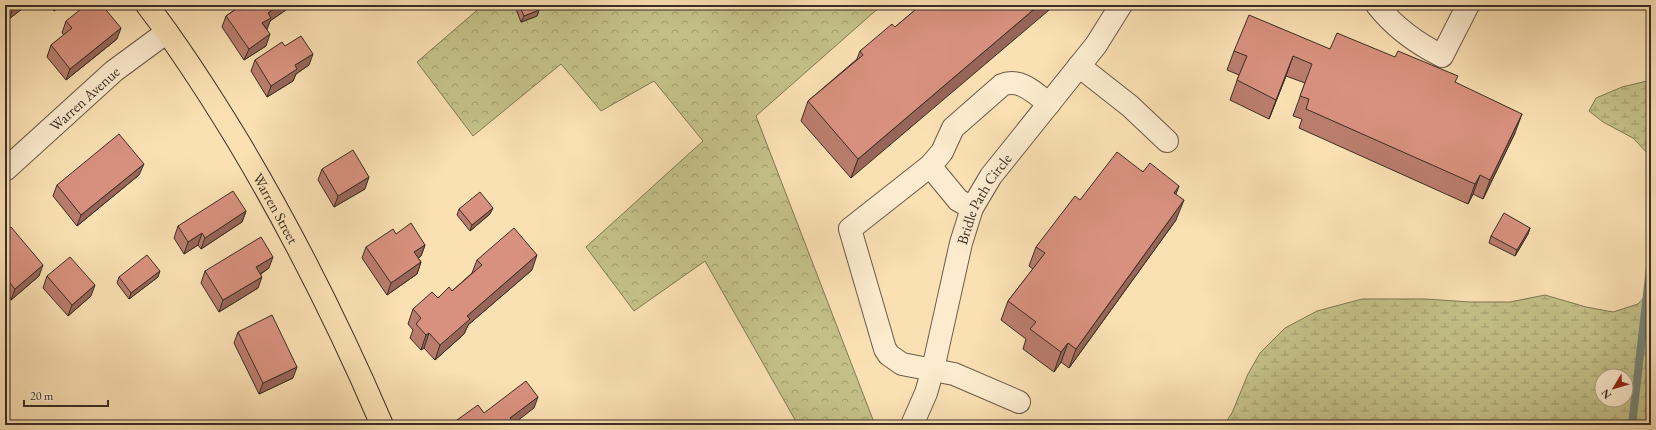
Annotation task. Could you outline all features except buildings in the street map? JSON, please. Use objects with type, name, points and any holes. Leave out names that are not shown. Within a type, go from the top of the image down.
[{"type":"main road","name":"Warren Street","points":[[147,5],[167,32],[223,118],[287,228],[347,345],[382,425]]},
{"type":"street","name":"Bridle Path Circle","points":[[912,425],[918,414],[933,369],[961,243],[972,208],[992,176],[1106,31],[1121,5]]},
{"type":"street","points":[[1377,5],[1400,30],[1412,40],[1442,56],[1468,5]]},
{"type":"street","name":"Warren Avenue","points":[[5,170],[114,71],[167,32]]},
{"type":"street","points":[[1079,66],[1124,102],[1167,141]]},
{"type":"street","points":[[1019,402],[966,378],[933,369],[902,364],[889,355],[885,348],[850,229],[930,166],[942,152],[952,128],[1002,85],[1012,82],[1017,83],[1029,89],[1049,104]]},
{"type":"street","points":[[930,166],[958,200],[972,208]]},
{"type":"green space","points":[[483,5],[882,5],[756,116],[875,425],[798,425],[705,261],[634,311],[586,247],[703,141],[654,81],[601,111],[561,64],[473,136],[417,62]]},
{"type":"green space","points":[[1651,80],[1651,157],[1633,138],[1603,122],[1589,111],[1596,98],[1622,87]]},
{"type":"green space","points":[[1651,290],[1651,425],[1224,425],[1232,413],[1248,374],[1260,353],[1285,328],[1317,311],[1362,299],[1425,299],[1470,302],[1510,302],[1545,295],[1586,307],[1613,312],[1638,304]]},
{"type":"waterway","points":[[1632,425],[1651,259]]}]
